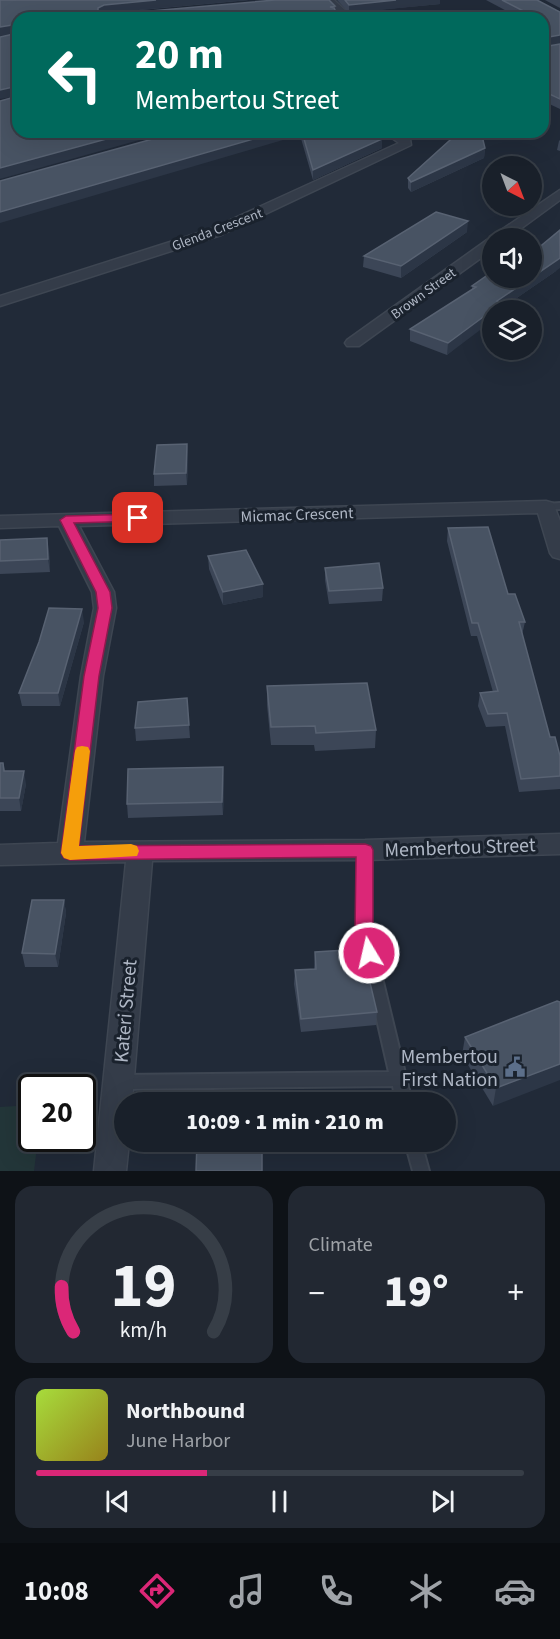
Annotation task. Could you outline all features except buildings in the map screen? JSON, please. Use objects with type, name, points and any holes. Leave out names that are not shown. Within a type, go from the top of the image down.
[{"type":"street","points":[[328,0],[342,12]]},
{"type":"street","name":"Glenda Crescent","points":[[0,301],[98,272],[233,225],[405,145],[404,138]]},
{"type":"street","points":[[513,228],[560,194]]},
{"type":"street","name":"Brown Street","points":[[353,343],[482,250]]},
{"type":"street","name":"Micmac Crescent","points":[[0,522],[553,507],[560,553]]},
{"type":"street","points":[[66,520],[103,592],[105,608],[92,676],[70,853]]},
{"type":"street","name":"Membertou Street","points":[[0,855],[140,851],[365,850],[560,844]]},
{"type":"street","name":"Kateri Street","points":[[110,1171],[140,851]]},
{"type":"lane","points":[[365,850],[364,932],[401,1092]]},
{"type":"lane","points":[[118,1082],[398,1079]]},
{"type":"lane","points":[[416,1152],[421,1171]]},
{"type":"shaded area","points":[[18,1106],[18,1152],[36,1152],[34,1171],[0,1171],[0,1107]]},
{"type":"slow traffic","points":[[82,751],[70,853],[131,851]]},
{"type":"place","name":"Membertou First Nation","points":[[515,1067]]},
{"type":"route","points":[[138,518],[66,520],[103,592],[105,608],[92,676],[70,853],[365,850],[364,932],[369,953]]}]
